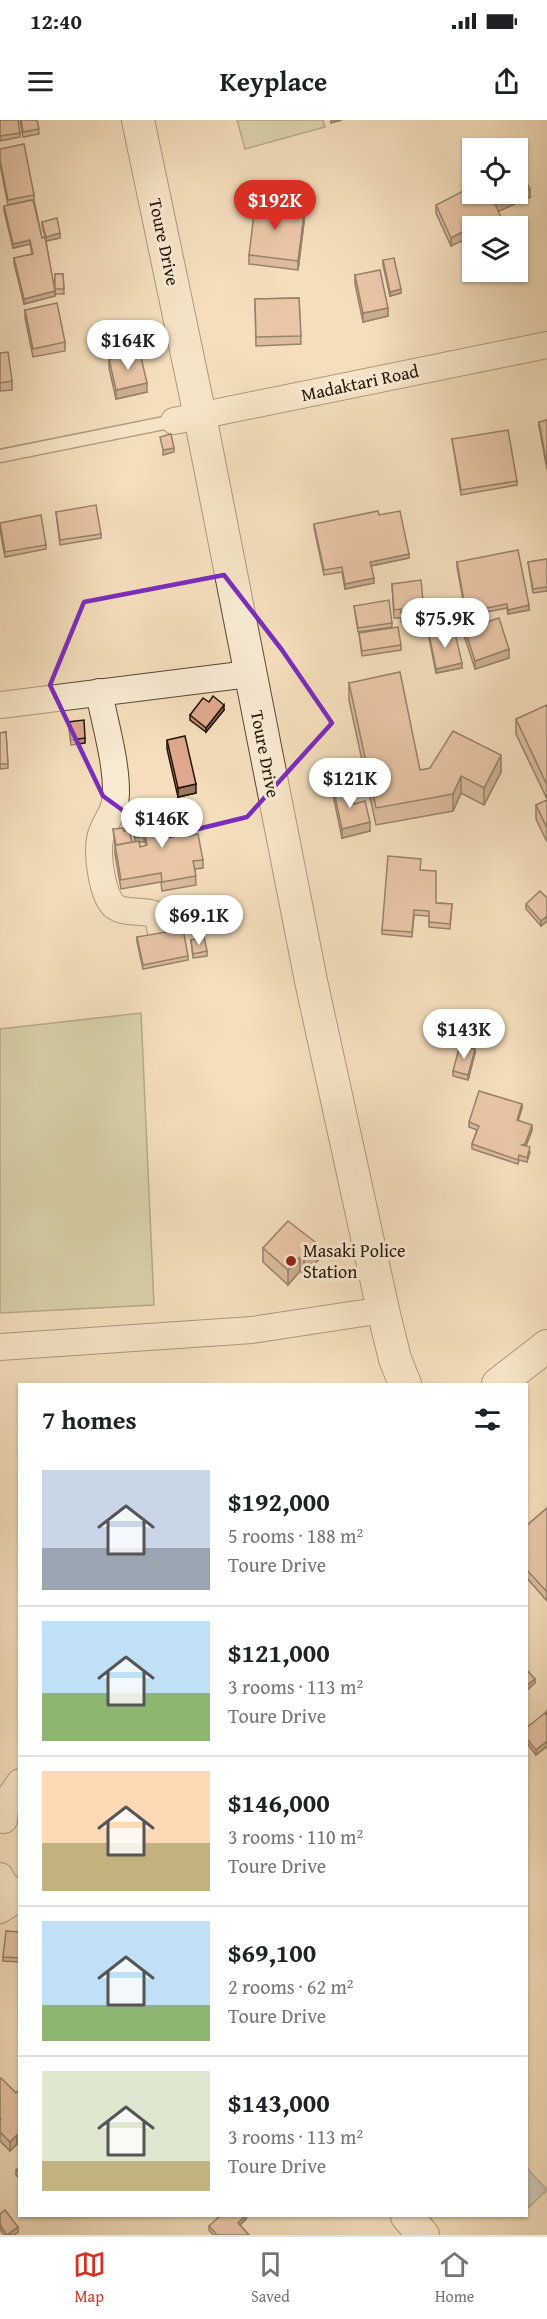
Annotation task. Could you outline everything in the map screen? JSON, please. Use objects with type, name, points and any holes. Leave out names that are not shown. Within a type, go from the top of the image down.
[{"type":"street","name":"Toure Drive","points":[[138,120],[187,418],[249,674],[311,981],[383,1310],[395,1359],[405,1383]]},
{"type":"street","name":"Madaktari Road","points":[[187,418],[547,345]]},
{"type":"street","points":[[0,705],[249,674]]},
{"type":"street","points":[[99,692],[117,791],[115,810],[100,838],[101,874],[107,895],[113,905],[122,910],[154,914],[158,918],[161,933]]},
{"type":"street","points":[[0,1347],[252,1330],[383,1310]]},
{"type":"street","points":[[499,1383],[547,1346]]},
{"type":"street","points":[[8,1819],[6,1802],[18,1785]]},
{"type":"street","points":[[0,1876],[5,1885],[18,1895]]},
{"type":"street","points":[[0,1911],[18,1898]]},
{"type":"street","points":[[408,2217],[423,2235]]},
{"type":"lane","points":[[0,456],[187,418]]},
{"type":"highlighted area","points":[[224,575],[282,650],[332,723],[247,817],[161,838],[103,796],[50,685],[84,602]]},
{"type":"green space","points":[[237,120],[323,120],[325,127],[245,149]]},
{"type":"green space","points":[[141,1013],[154,1305],[0,1313],[0,1029]]},
{"type":"water","points":[[528,2169],[547,2190],[529,2207],[528,2206]]},
{"type":"building","points":[[0,120],[18,120],[20,133],[0,136]]},
{"type":"building","points":[[21,120],[37,120],[39,129],[23,132]]},
{"type":"building","points":[[24,144],[34,195],[8,200],[0,149]]},
{"type":"building","points":[[462,192],[462,204],[495,204],[500,216],[462,216],[462,232],[451,238],[436,205]]},
{"type":"building","points":[[256,198],[284,199],[282,217],[304,214],[298,261],[249,255]]},
{"type":"building","points":[[33,200],[42,238],[45,237],[55,291],[24,299],[14,258],[33,254],[30,240],[13,244],[4,206]]},
{"type":"building","points":[[57,218],[60,233],[46,237],[42,222]]},
{"type":"building","points":[[394,258],[401,289],[390,292],[383,260]]},
{"type":"building","points":[[380,270],[388,308],[363,313],[355,275]]},
{"type":"building","points":[[55,274],[63,274],[64,289],[55,289]]},
{"type":"building","points":[[299,298],[301,336],[256,337],[255,299]]},
{"type":"building","points":[[57,303],[65,342],[33,349],[25,310]]},
{"type":"building","points":[[8,352],[12,381],[0,383],[0,353]]},
{"type":"building","points":[[140,353],[147,383],[116,390],[109,359]]},
{"type":"building","points":[[547,420],[547,465],[539,422]]},
{"type":"building","points":[[508,430],[517,481],[461,490],[452,439]]},
{"type":"building","points":[[171,434],[174,448],[163,450],[160,437]]},
{"type":"building","points":[[96,505],[101,534],[60,540],[56,512]]},
{"type":"building","points":[[378,511],[379,515],[400,511],[409,554],[370,562],[374,578],[345,584],[342,567],[324,570],[314,524]]},
{"type":"building","points":[[41,515],[46,545],[5,552],[0,523]]},
{"type":"building","points":[[518,550],[529,605],[508,610],[507,604],[466,612],[457,562]]},
{"type":"building","points":[[547,559],[547,587],[533,589],[528,562]]},
{"type":"building","points":[[421,580],[424,611],[401,613],[401,609],[394,610],[392,584]]},
{"type":"building","points":[[389,600],[392,623],[358,628],[354,606]]},
{"type":"building","points":[[450,601],[452,618],[427,621],[425,604]]},
{"type":"building","points":[[479,618],[481,624],[499,618],[509,649],[475,661],[463,624]]},
{"type":"building","points":[[398,627],[401,645],[362,651],[359,633]]},
{"type":"building","points":[[454,629],[462,663],[436,669],[429,634]]},
{"type":"building","points":[[400,672],[420,770],[430,768],[453,731],[501,755],[484,788],[461,776],[453,794],[376,808],[349,683]]},
{"type":"building","points":[[213,696],[224,705],[206,728],[190,715],[203,698],[209,702]]},
{"type":"building","points":[[547,705],[547,785],[516,719]]},
{"type":"building","points":[[84,720],[85,738],[71,740],[68,722]]},
{"type":"building","points":[[6,732],[8,764],[0,764],[0,733]]},
{"type":"building","points":[[185,736],[196,784],[178,788],[167,740]]},
{"type":"building","points":[[343,785],[346,793],[351,792],[354,804],[365,801],[370,822],[342,829],[333,787]]},
{"type":"building","points":[[547,800],[547,828],[536,805]]},
{"type":"building","points":[[184,808],[189,836],[198,834],[203,860],[193,861],[196,876],[162,882],[161,873],[121,880],[115,845],[139,841],[140,847],[147,845],[142,816]]},
{"type":"building","points":[[133,824],[138,824],[139,832],[143,831],[144,837],[135,838]]},
{"type":"building","points":[[124,828],[124,831],[129,830],[132,842],[116,845],[113,829]]},
{"type":"building","points":[[388,856],[421,859],[420,870],[436,871],[436,903],[452,904],[450,924],[429,922],[429,911],[414,910],[412,932],[382,930]]},
{"type":"building","points":[[540,891],[547,898],[547,916],[541,921],[526,904]]},
{"type":"building","points":[[183,929],[188,956],[143,965],[137,937]]},
{"type":"building","points":[[204,937],[207,951],[193,954],[191,940]]},
{"type":"building","points":[[460,1045],[475,1049],[468,1075],[453,1071]]},
{"type":"building","points":[[479,1091],[522,1104],[517,1120],[532,1125],[525,1144],[522,1145],[530,1147],[527,1158],[519,1155],[518,1160],[472,1144],[479,1126],[469,1122]]},
{"type":"building","points":[[288,1221],[319,1245],[304,1260],[300,1257],[288,1270],[263,1248]]},
{"type":"building","points":[[547,1508],[547,1592],[528,1571],[528,1524]]},
{"type":"building","points":[[528,1671],[535,1679],[528,1684]]},
{"type":"building","points":[[545,1713],[547,1716],[547,1741],[536,1750],[528,1740],[528,1726]]},
{"type":"building","points":[[6,1931],[18,1932],[18,1958],[3,1957]]},
{"type":"building","points":[[0,2079],[16,2093],[18,2091],[18,2136],[10,2142],[0,2132]]},
{"type":"building","points":[[5,2210],[18,2227],[7,2235],[0,2225],[0,2214]]},
{"type":"building","points":[[219,2217],[244,2217],[238,2223],[249,2235],[217,2235],[209,2226]]},
{"type":"place","name":"Masaki Police Station","points":[[291,1261]]}]
